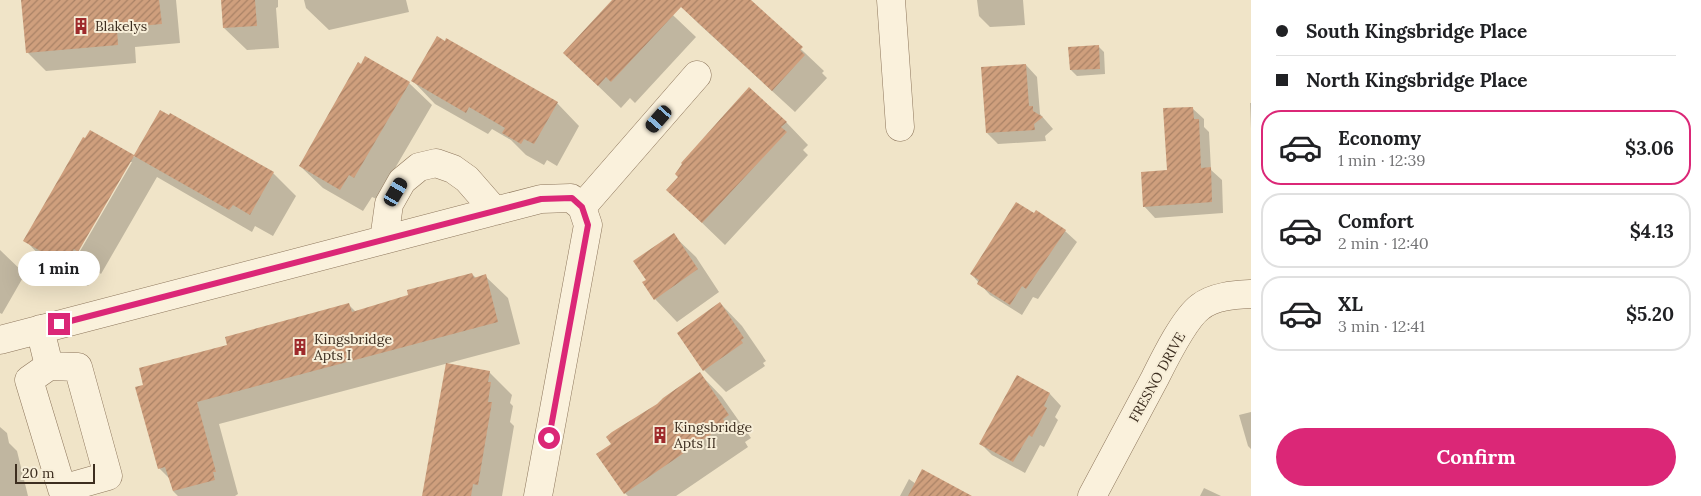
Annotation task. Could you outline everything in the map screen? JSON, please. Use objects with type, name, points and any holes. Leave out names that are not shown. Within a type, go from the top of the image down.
[{"type":"street","points":[[891,0],[900,127]]},
{"type":"street","points":[[582,207],[697,76]]},
{"type":"street","points":[[384,240],[389,204],[402,181],[419,167],[436,163],[453,169],[467,179],[495,211]]},
{"type":"street","points":[[0,340],[541,199],[572,198],[582,207],[588,225],[538,496]]},
{"type":"street","name":"FRESNO DRIVE","points":[[1092,496],[1166,356],[1183,328],[1199,308],[1212,300],[1251,294]]},
{"type":"street","points":[[40,329],[49,366]]},
{"type":"building","name":"Blakelys","points":[[21,0],[159,0],[162,24],[117,28],[118,45],[26,53]]},
{"type":"building","points":[[221,0],[255,0],[257,26],[223,28]]},
{"type":"building","points":[[612,0],[751,0],[803,47],[800,50],[805,55],[772,91],[681,7],[611,82],[606,77],[598,86],[563,53]]},
{"type":"building","points":[[437,36],[445,41],[446,38],[558,102],[534,144],[524,139],[521,144],[502,133],[505,128],[469,107],[466,113],[411,81]]},
{"type":"building","points":[[1099,45],[1100,69],[1070,70],[1068,47]]},
{"type":"building","points":[[365,56],[410,82],[354,178],[349,175],[340,190],[299,166],[358,62],[361,64]]},
{"type":"building","points":[[1026,64],[1029,106],[1033,106],[1033,111],[1043,117],[1034,124],[1035,130],[986,133],[981,67]]},
{"type":"building","points":[[749,87],[787,122],[781,127],[787,132],[702,223],[666,190],[678,177],[675,174],[681,163]]},
{"type":"building","points":[[1193,107],[1194,119],[1199,119],[1201,168],[1211,167],[1212,202],[1143,207],[1141,172],[1167,170],[1163,108]]},
{"type":"building","points":[[160,110],[169,115],[170,113],[274,172],[250,215],[233,205],[229,210],[134,156],[78,252],[74,249],[65,265],[23,241],[83,137],[85,138],[90,130],[134,155]]},
{"type":"building","points":[[1016,202],[1034,213],[1036,210],[1066,230],[1026,289],[1022,286],[1010,305],[977,284],[979,280],[970,274]]},
{"type":"building","points":[[674,233],[698,269],[654,300],[642,282],[646,280],[633,261]]},
{"type":"building","points":[[472,273],[474,278],[486,274],[498,322],[197,402],[216,472],[213,472],[215,480],[173,491],[165,467],[158,469],[135,387],[143,385],[139,368],[227,345],[225,337],[349,303],[352,312],[408,295],[407,290]]},
{"type":"building","points":[[720,302],[744,338],[741,340],[743,343],[703,371],[677,333]]},
{"type":"building","points":[[446,363],[490,371],[488,382],[491,382],[488,402],[492,402],[478,485],[473,484],[471,496],[422,496]]},
{"type":"building","name":"Kingsbridge Apts II","points":[[700,372],[729,415],[723,419],[726,424],[624,494],[596,454],[611,444],[606,437],[657,404]]},
{"type":"building","points":[[1017,375],[1050,393],[1044,406],[1047,408],[1032,437],[1029,435],[1013,462],[979,444]]},
{"type":"building","points":[[922,469],[972,496],[908,496]]},
{"type":"place","name":"Blakelys","points":[[81,26]]},
{"type":"place","name":"Kingsbridge Apts I","points":[[300,347]]},
{"type":"place","name":"Kingsbridge Apts II","points":[[660,435]]},
{"type":"route","points":[[59,324],[541,199],[572,198],[582,207],[588,225],[549,438]]}]
